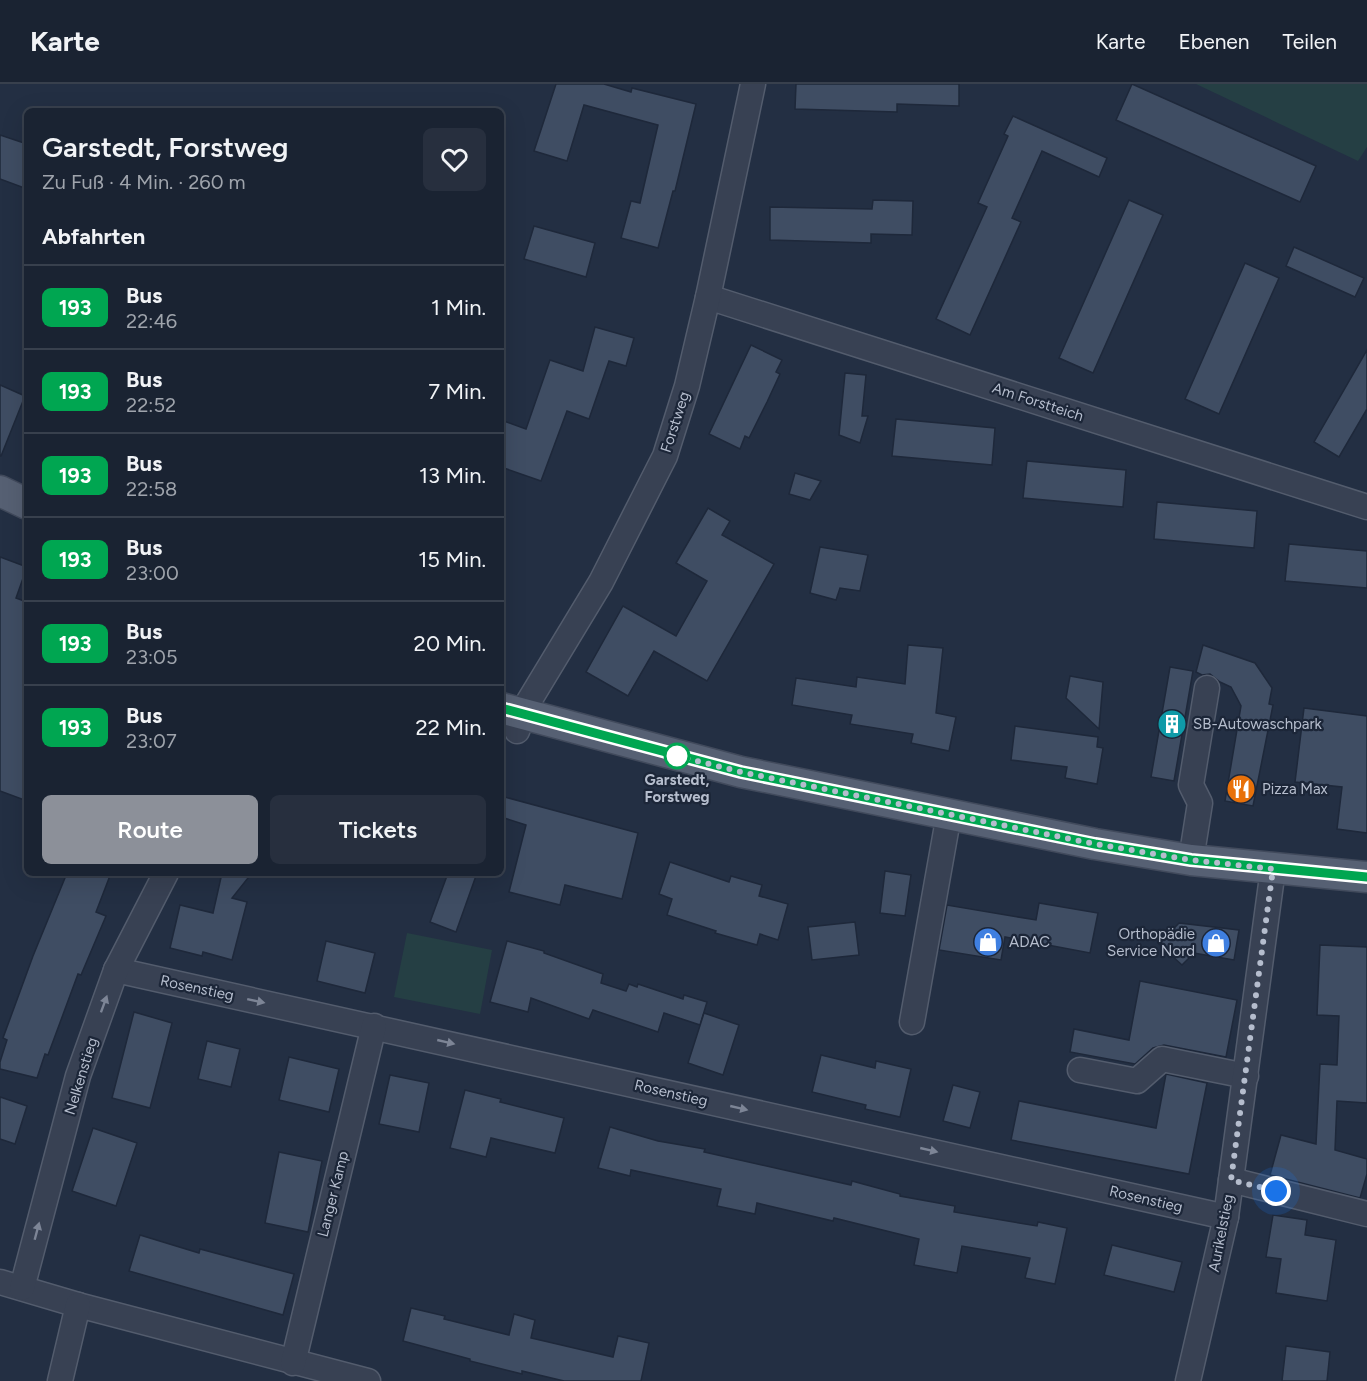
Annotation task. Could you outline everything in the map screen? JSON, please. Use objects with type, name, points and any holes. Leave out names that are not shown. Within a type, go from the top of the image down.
[{"type":"main road","points":[[0,491],[24,503]]},
{"type":"main road","points":[[514,718],[722,767],[1095,844],[1191,860],[1367,877]]},
{"type":"street","name":"Forstweg","points":[[514,718],[601,582],[664,456],[687,386],[753,84]]},
{"type":"street","name":"Am Forstteich","points":[[708,297],[1367,507]]},
{"type":"street","points":[[1191,860],[1200,803],[1191,785],[1207,688]]},
{"type":"street","points":[[912,1022],[949,814]]},
{"type":"street","name":"Aurikelstieg","points":[[1188,1381],[1226,1216],[1273,869]]},
{"type":"street","name":"Nelkenstieg","points":[[11,1285],[78,1076],[116,970],[164,876]]},
{"type":"street","name":"Rosenstieg","points":[[116,970],[1226,1216]]},
{"type":"street","name":"Langer Kamp","points":[[293,1363],[374,1026]]},
{"type":"street","points":[[1080,1070],[1137,1081],[1162,1059],[1246,1076]]},
{"type":"street","points":[[1231,1180],[1367,1214]]},
{"type":"street","points":[[11,1285],[293,1363],[368,1381]]},
{"type":"street","points":[[60,1381],[78,1305]]},
{"type":"green space","points":[[1196,84],[1367,84],[1367,147],[1358,161]]},
{"type":"green space","points":[[407,933],[492,950],[480,1014],[394,997]]},
{"type":"building","points":[[556,84],[604,84],[631,92],[632,88],[696,104],[675,191],[673,191],[658,248],[621,238],[631,201],[640,203],[658,125],[584,105],[567,161],[534,151]]},
{"type":"building","points":[[796,84],[959,84],[959,106],[897,104],[897,112],[795,109]]},
{"type":"building","points":[[1132,84],[1316,166],[1300,202],[1116,120]]},
{"type":"building","points":[[1013,116],[1107,158],[1099,177],[1042,151],[1012,218],[1021,222],[970,335],[936,319],[987,207],[978,203],[1008,136],[1004,134]]},
{"type":"building","points":[[0,135],[24,143],[24,188],[0,179]]},
{"type":"building","points":[[873,200],[913,201],[912,235],[871,234],[871,243],[770,240],[770,207],[872,209]]},
{"type":"building","points":[[1129,200],[1163,215],[1093,373],[1059,358]]},
{"type":"building","points":[[534,226],[595,243],[586,277],[524,259]]},
{"type":"building","points":[[1294,247],[1364,278],[1355,297],[1286,266]]},
{"type":"building","points":[[1245,263],[1279,278],[1219,414],[1185,399]]},
{"type":"building","points":[[595,327],[634,338],[626,366],[609,361],[589,419],[567,411],[541,481],[504,468],[504,421],[526,429],[550,360],[583,371]]},
{"type":"building","points":[[751,345],[782,360],[776,372],[780,374],[767,402],[749,438],[745,436],[740,449],[709,434]]},
{"type":"building","points":[[1367,350],[1367,409],[1339,457],[1314,442]]},
{"type":"building","points":[[845,373],[866,375],[862,416],[868,416],[860,443],[839,435]]},
{"type":"building","points":[[0,385],[24,396],[24,398],[0,456]]},
{"type":"building","points":[[896,419],[995,428],[992,465],[892,456]]},
{"type":"building","points":[[1027,461],[1126,470],[1123,507],[1023,498]]},
{"type":"building","points":[[795,473],[821,481],[810,500],[789,494]]},
{"type":"building","points":[[1157,502],[1257,511],[1254,548],[1154,539]]},
{"type":"building","points":[[708,508],[730,521],[722,535],[774,564],[707,681],[654,651],[628,696],[586,672],[623,606],[676,636],[707,581],[676,563]]},
{"type":"building","points":[[1289,544],[1367,551],[1367,588],[1285,581]]},
{"type":"building","points":[[820,547],[868,555],[860,591],[840,588],[836,600],[810,593]]},
{"type":"building","points":[[0,557],[24,566],[24,575],[16,598],[24,601],[24,800],[0,791]]},
{"type":"building","points":[[908,645],[943,648],[936,713],[956,717],[949,751],[911,743],[913,734],[850,724],[852,715],[792,705],[796,678],[856,687],[857,677],[905,684]]},
{"type":"building","points":[[1203,645],[1255,663],[1272,688],[1269,704],[1273,705],[1253,806],[1225,801],[1241,706],[1231,687],[1210,674],[1202,675],[1196,672]]},
{"type":"building","name":"SB-Autowaschpark","points":[[1170,667],[1193,671],[1174,781],[1151,777]]},
{"type":"building","points":[[1070,676],[1103,682],[1099,729],[1066,698]]},
{"type":"building","points":[[1304,708],[1367,716],[1367,833],[1337,829],[1342,787],[1295,782]]},
{"type":"building","points":[[1015,726],[1098,737],[1097,747],[1103,748],[1097,784],[1065,778],[1067,767],[1011,760]]},
{"type":"building","points":[[504,797],[638,833],[622,899],[565,885],[560,905],[509,892],[526,825],[504,818]]},
{"type":"building","points":[[670,862],[729,882],[731,876],[762,885],[759,896],[788,904],[778,940],[760,934],[757,945],[715,933],[716,931],[667,915],[672,899],[659,894]]},
{"type":"building","points":[[885,871],[911,875],[905,916],[880,913]]},
{"type":"building","points":[[66,876],[110,876],[96,912],[106,916],[81,975],[78,974],[37,1078],[0,1069],[7,1040],[3,1038]]},
{"type":"building","points":[[221,876],[250,876],[232,898],[247,902],[232,960],[203,952],[202,956],[170,948],[180,905],[213,913]]},
{"type":"building","points":[[447,876],[476,876],[456,932],[430,922]]},
{"type":"building","points":[[1039,903],[1098,913],[1090,953],[1005,937],[1001,960],[939,950],[947,905],[1036,920]]},
{"type":"building","points":[[855,922],[859,955],[812,960],[808,927]]},
{"type":"building","points":[[1179,923],[1239,930],[1234,960],[1194,953],[1182,965],[1159,944]]},
{"type":"building","points":[[326,941],[375,953],[365,993],[317,981]]},
{"type":"building","points":[[507,941],[544,951],[544,953],[603,974],[601,983],[626,991],[629,984],[637,987],[638,984],[683,999],[684,995],[707,1002],[700,1025],[664,1013],[658,1032],[593,1010],[589,1019],[531,998],[528,1012],[490,1002]]},
{"type":"building","points":[[1320,945],[1367,947],[1367,1103],[1337,1101],[1335,1150],[1367,1159],[1367,1174],[1360,1198],[1270,1175],[1281,1135],[1316,1144],[1320,1064],[1337,1065],[1339,1016],[1317,1015]]},
{"type":"building","points":[[1140,981],[1237,1000],[1226,1057],[1164,1045],[1153,1048],[1135,1064],[1070,1052],[1074,1029],[1129,1040]]},
{"type":"building","points":[[134,1012],[172,1023],[150,1108],[112,1098]]},
{"type":"building","points":[[704,1013],[739,1025],[723,1075],[688,1063]]},
{"type":"building","points":[[207,1041],[240,1049],[231,1087],[198,1079]]},
{"type":"building","points":[[821,1055],[875,1068],[876,1061],[911,1069],[900,1117],[865,1109],[866,1105],[812,1092]]},
{"type":"building","points":[[289,1057],[339,1069],[329,1112],[279,1100]]},
{"type":"building","points":[[1166,1074],[1207,1083],[1189,1174],[1011,1140],[1019,1101],[1156,1128]]},
{"type":"building","points":[[390,1075],[429,1083],[419,1132],[379,1124]]},
{"type":"building","points":[[953,1085],[980,1092],[970,1128],[943,1121]]},
{"type":"building","points":[[465,1090],[501,1099],[500,1102],[564,1118],[555,1153],[491,1138],[486,1157],[450,1148]]},
{"type":"building","points":[[0,1097],[27,1106],[15,1144],[0,1139]]},
{"type":"building","points":[[610,1127],[658,1141],[705,1149],[704,1152],[851,1185],[852,1181],[900,1194],[900,1196],[955,1206],[954,1212],[1037,1226],[1038,1222],[1067,1228],[1055,1284],[1025,1278],[1030,1258],[962,1246],[957,1273],[914,1265],[919,1239],[834,1218],[833,1221],[757,1203],[755,1214],[717,1206],[721,1189],[631,1170],[630,1176],[598,1168]]},
{"type":"building","points":[[93,1128],[137,1143],[116,1206],[72,1191]]},
{"type":"building","points":[[279,1152],[322,1161],[308,1232],[265,1223]]},
{"type":"building","points":[[1273,1215],[1307,1220],[1305,1235],[1336,1240],[1327,1301],[1276,1293],[1281,1259],[1266,1257]]},
{"type":"building","points":[[140,1235],[199,1253],[200,1249],[294,1274],[283,1315],[129,1271]]},
{"type":"building","points":[[1112,1245],[1182,1262],[1174,1292],[1104,1275]]},
{"type":"building","points":[[411,1308],[445,1316],[444,1319],[509,1335],[514,1314],[535,1320],[531,1338],[613,1357],[618,1336],[649,1343],[641,1381],[564,1381],[522,1371],[522,1374],[403,1341]]},
{"type":"building","points":[[1286,1346],[1330,1352],[1327,1381],[1282,1381]]},
{"type":"bus line","name":"193","points":[[504,709],[741,772],[1095,844],[1191,860],[1367,877]]},
{"type":"place","name":"SB-Autowaschpark","points":[[1172,724]]},
{"type":"place","name":"Garstedt, Forstweg","points":[[677,756]]},
{"type":"place","name":"Pizza Max","points":[[1241,789]]},
{"type":"place","name":"ADAC","points":[[988,942]]},
{"type":"place","name":"Orthopädie Service Nord","points":[[1216,943]]},
{"type":"route","points":[[677,756],[741,772],[1095,844],[1191,860],[1273,869],[1231,1180],[1276,1191]]}]
